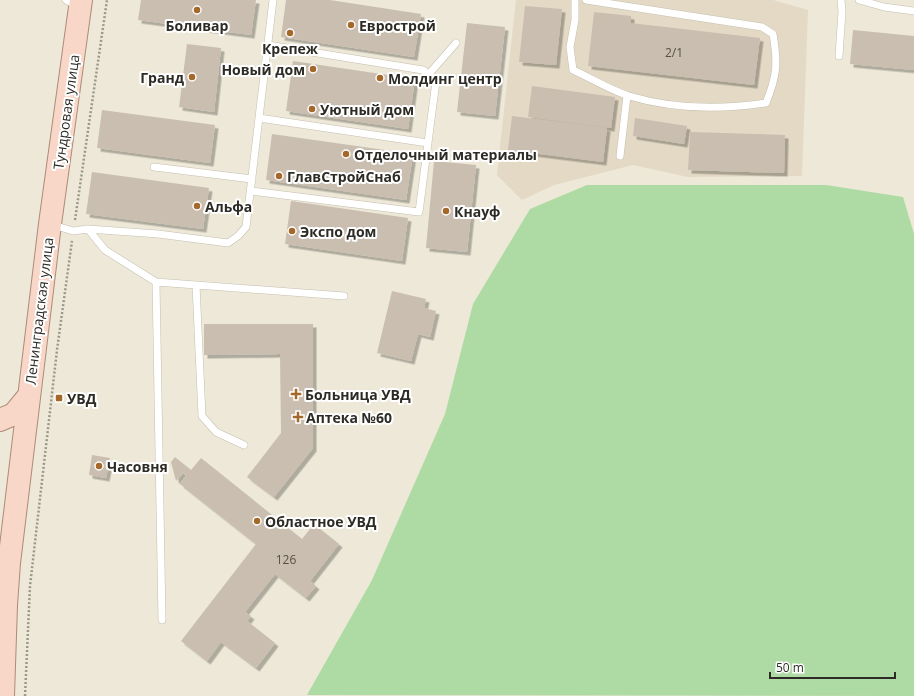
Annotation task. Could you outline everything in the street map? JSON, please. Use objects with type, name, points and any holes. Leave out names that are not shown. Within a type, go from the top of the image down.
[{"type":"main road","name":"Тундровая улица","points":[[50,224],[76,3]]},
{"type":"main road","name":"Ленинградская улица","points":[[3,696],[3,598],[50,224]]},
{"type":"main road","name":"Ленинградская улица","points":[[0,420],[14,414],[28,397]]},
{"type":"main road","points":[[0,513],[10,505],[17,496]]},
{"type":"lane","points":[[50,224],[73,231],[88,229],[158,234],[228,243],[238,236],[246,227],[273,0]]},
{"type":"lane","points":[[575,0],[575,20],[570,47],[573,70],[627,96],[661,103],[691,107],[738,108],[766,103],[774,83],[777,57],[773,34],[762,27],[586,0]]},
{"type":"lane","points":[[839,56],[842,11],[841,0]]},
{"type":"lane","points":[[859,0],[884,7],[914,11]]},
{"type":"lane","points":[[428,75],[456,44]]},
{"type":"lane","points":[[251,191],[420,212],[436,81],[423,70],[268,45]]},
{"type":"lane","points":[[620,156],[627,96]]},
{"type":"lane","points":[[259,118],[428,143]]},
{"type":"lane","points":[[154,167],[252,179]]},
{"type":"lane","points":[[88,229],[105,250],[156,282],[344,296]]},
{"type":"lane","points":[[156,282],[162,620]]},
{"type":"lane","points":[[196,285],[202,416],[216,432],[244,445]]},
{"type":"path","points":[[25,696],[30,586],[57,350],[107,0]]},
{"type":"shaded area","points":[[516,0],[773,0],[808,10],[802,176],[688,177],[633,165],[554,185],[522,200],[497,175]]},
{"type":"green space","points":[[587,185],[826,185],[903,197],[914,234],[914,696],[307,695],[372,580],[445,414],[473,304],[530,209]]},
{"type":"building","name":"Боливар","points":[[141,0],[256,0],[251,35],[138,20]]},
{"type":"building","name":"Еврострой","points":[[286,0],[330,0],[421,14],[414,57],[281,37]]},
{"type":"building","points":[[525,6],[562,9],[556,65],[519,62]]},
{"type":"building","points":[[594,12],[631,16],[631,23],[760,38],[754,85],[588,66]]},
{"type":"building","points":[[467,23],[505,27],[495,116],[457,112]]},
{"type":"building","points":[[853,30],[914,36],[914,70],[850,64]]},
{"type":"building","points":[[187,44],[221,48],[214,112],[179,107]]},
{"type":"building","points":[[293,61],[415,79],[408,129],[286,111]]},
{"type":"building","points":[[532,86],[615,97],[611,128],[528,117]]},
{"type":"building","points":[[102,110],[215,125],[210,163],[97,148]]},
{"type":"building","points":[[512,116],[607,128],[603,162],[508,150]]},
{"type":"building","points":[[635,118],[687,126],[684,144],[633,136]]},
{"type":"building","points":[[690,132],[785,135],[784,173],[688,170]]},
{"type":"building","points":[[272,134],[413,154],[406,200],[266,180]]},
{"type":"building","points":[[434,161],[476,165],[467,252],[426,248]]},
{"type":"building","points":[[92,172],[209,188],[203,229],[86,214]]},
{"type":"building","points":[[291,201],[408,218],[402,261],[285,244]]},
{"type":"building","points":[[392,291],[426,299],[424,308],[436,311],[430,337],[418,334],[411,361],[377,353]]},
{"type":"building","name":"Больница УВД","points":[[204,324],[313,324],[313,448],[274,497],[247,477],[281,433],[280,354],[204,355]]},
{"type":"building","name":"Часовня","points":[[92,455],[110,458],[106,478],[89,475]]},
{"type":"building","points":[[175,457],[191,470],[201,458],[302,539],[314,524],[339,544],[310,581],[316,586],[306,598],[275,574],[245,612],[251,616],[247,621],[275,643],[256,668],[221,642],[207,661],[181,641],[256,544],[180,484],[186,476],[183,473],[176,481],[171,462]]},
{"type":"place","name":"Боливар","points":[[197,10]]},
{"type":"place","name":"Еврострой","points":[[351,25]]},
{"type":"place","name":"Крепеж","points":[[290,33]]},
{"type":"place","name":"Новый дом","points":[[313,69]]},
{"type":"place","name":"Гранд","points":[[192,77]]},
{"type":"place","name":"Молдинг центр","points":[[380,78]]},
{"type":"place","name":"Уютный дом","points":[[312,109]]},
{"type":"place","name":"Отделочный материалы","points":[[346,154]]},
{"type":"place","name":"ГлавСтройСнаб","points":[[279,176]]},
{"type":"place","name":"Альфа","points":[[197,206]]},
{"type":"place","name":"Кнауф","points":[[446,211]]},
{"type":"place","name":"Экспо дом","points":[[292,231]]},
{"type":"place","name":"Больница УВД","points":[[296,394]]},
{"type":"place","name":"УВД","points":[[59,398]]},
{"type":"place","name":"Аптека №60","points":[[298,417]]},
{"type":"place","name":"Часовня","points":[[99,466]]},
{"type":"place","name":"Областное УВД","points":[[257,521]]}]
